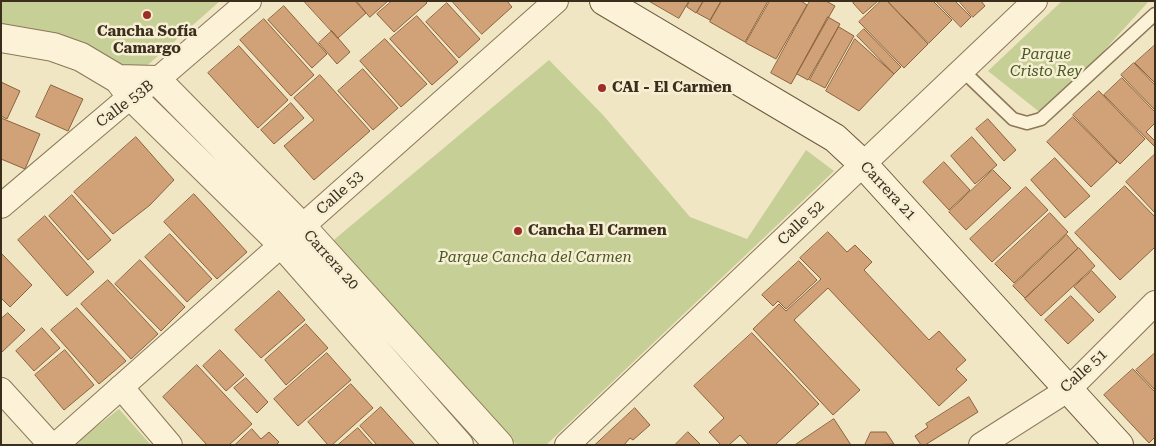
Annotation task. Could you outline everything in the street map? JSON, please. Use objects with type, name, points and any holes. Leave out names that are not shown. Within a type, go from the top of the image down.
[{"type":"street","name":"Calle 53B","points":[[157,80],[249,1]]},
{"type":"street","name":"Calle 53","points":[[56,445],[556,1]]},
{"type":"street","name":"Carrera 21","points":[[604,1],[835,138],[863,164],[1119,445]]},
{"type":"street","name":"Calle 52","points":[[567,445],[1035,1]]},
{"type":"street","points":[[1,38],[53,47],[82,58],[125,87],[157,80]]},
{"type":"street","name":"Carrera 20","points":[[157,80],[292,235],[459,445]]},
{"type":"street","name":"Calle 53B","points":[[1,206],[125,87]]},
{"type":"street","name":"Carrera 20","points":[[125,87],[292,235],[499,445]]},
{"type":"street","name":"Calle 51","points":[[981,445],[1069,389],[1155,303]]},
{"type":"street","points":[[121,388],[170,445]]},
{"type":"street","points":[[1,390],[51,445]]},
{"type":"lane","points":[[962,70],[1013,119],[1027,122],[1041,119],[1155,14]]},
{"type":"green space","points":[[1,1],[220,1],[133,78],[1,27]]},
{"type":"green space","name":"Parque Cristo Rey","points":[[1062,1],[1149,1],[1072,86],[1042,114],[988,71]]},
{"type":"green space","name":"Parque Cancha del Carmen","points":[[549,60],[603,115],[690,217],[747,239],[806,150],[834,171],[546,445],[517,445],[323,249]]},
{"type":"green space","points":[[119,409],[151,445],[73,445]]},
{"type":"building","points":[[304,1],[355,1],[366,13],[338,38]]},
{"type":"building","points":[[357,1],[388,1],[370,17]]},
{"type":"building","points":[[392,1],[425,1],[427,3],[394,32],[377,14]]},
{"type":"building","points":[[452,1],[507,1],[512,7],[482,34]]},
{"type":"building","points":[[649,1],[689,1],[679,18]]},
{"type":"building","points":[[690,1],[703,1],[696,13],[687,7]]},
{"type":"building","points":[[704,1],[721,1],[710,20],[697,13]]},
{"type":"building","points":[[722,1],[768,1],[745,42],[710,22]]},
{"type":"building","points":[[770,1],[801,1],[807,5],[776,59],[746,43]]},
{"type":"building","points":[[810,1],[826,1],[835,6],[791,84],[771,73]]},
{"type":"building","points":[[856,1],[878,1],[863,14],[853,3]]},
{"type":"building","points":[[881,1],[887,1],[928,44],[904,68],[859,22]]},
{"type":"building","points":[[888,1],[933,1],[952,20],[929,43]]},
{"type":"building","points":[[936,1],[955,1],[971,17],[961,27]]},
{"type":"building","points":[[959,1],[981,1],[985,6],[973,17]]},
{"type":"building","points":[[447,3],[480,39],[459,58],[426,22]]},
{"type":"building","points":[[284,6],[327,54],[312,68],[268,20]]},
{"type":"building","points":[[417,16],[458,62],[432,85],[390,39]]},
{"type":"building","points":[[828,17],[840,24],[808,80],[797,74]]},
{"type":"building","points":[[264,19],[314,75],[291,96],[240,40]]},
{"type":"building","points":[[839,27],[854,36],[825,88],[810,80]]},
{"type":"building","points":[[864,29],[901,67],[894,74],[857,36]]},
{"type":"building","points":[[332,31],[350,52],[337,64],[319,43]]},
{"type":"building","points":[[385,39],[427,84],[401,107],[360,61]]},
{"type":"building","points":[[855,39],[894,74],[859,111],[826,91]]},
{"type":"building","points":[[239,46],[288,100],[258,128],[208,73]]},
{"type":"building","points":[[1155,47],[1155,83],[1135,63]]},
{"type":"building","points":[[1134,63],[1155,85],[1155,110],[1121,75]]},
{"type":"building","points":[[363,69],[398,108],[373,130],[338,91]]},
{"type":"building","points":[[320,75],[370,131],[314,180],[284,146],[314,120],[294,98]]},
{"type":"building","points":[[1122,78],[1155,112],[1155,123],[1146,132],[1155,141],[1154,146],[1104,95]]},
{"type":"building","points":[[1,82],[20,91],[7,119],[1,116]]},
{"type":"building","points":[[51,85],[83,99],[68,131],[36,117]]},
{"type":"building","points":[[1099,91],[1145,139],[1120,164],[1073,115]]},
{"type":"building","points":[[291,103],[304,118],[274,144],[261,130]]},
{"type":"building","points":[[1073,117],[1117,162],[1091,187],[1047,142]]},
{"type":"building","points":[[1,118],[40,134],[25,169],[1,159]]},
{"type":"building","points":[[988,119],[1016,150],[1004,161],[976,129]]},
{"type":"building","points":[[136,137],[174,180],[150,205],[113,234],[74,192]]},
{"type":"building","points":[[972,137],[997,165],[975,184],[951,156]]},
{"type":"building","points":[[1155,155],[1155,213],[1126,182]]},
{"type":"building","points":[[1055,158],[1090,196],[1065,218],[1031,180]]},
{"type":"building","points":[[944,162],[970,190],[949,210],[923,182]]},
{"type":"building","points":[[993,170],[1011,188],[966,230],[949,212]]},
{"type":"building","points":[[1125,186],[1155,217],[1155,247],[1120,280],[1075,233]]},
{"type":"building","points":[[1026,187],[1048,210],[992,262],[970,239]]},
{"type":"building","points":[[194,194],[247,252],[217,279],[164,222]]},
{"type":"building","points":[[72,195],[111,240],[88,260],[49,216]]},
{"type":"building","points":[[1050,213],[1068,232],[1014,283],[995,264]]},
{"type":"building","points":[[45,216],[94,272],[67,296],[18,240]]},
{"type":"building","points":[[828,232],[847,252],[855,245],[872,262],[864,270],[929,340],[939,331],[966,360],[956,369],[967,380],[939,406],[828,288],[794,320],[860,390],[833,415],[753,329],[779,304],[786,311],[821,279],[800,258]]},
{"type":"building","points":[[170,234],[212,279],[187,302],[145,257]]},
{"type":"building","points":[[1067,235],[1078,248],[1025,298],[1013,286]]},
{"type":"building","points":[[1079,248],[1095,266],[1041,316],[1025,299]]},
{"type":"building","points":[[1,253],[32,285],[10,307],[1,298]]},
{"type":"building","points":[[140,260],[185,307],[161,331],[115,284]]},
{"type":"building","points":[[799,261],[817,280],[786,309],[778,301],[773,306],[762,295]]},
{"type":"building","points":[[1092,271],[1116,297],[1099,313],[1074,287]]},
{"type":"building","points":[[108,280],[158,334],[131,359],[81,304]]},
{"type":"building","points":[[279,291],[305,320],[261,358],[235,330]]},
{"type":"building","points":[[1071,296],[1094,320],[1068,344],[1045,320]]},
{"type":"building","points":[[77,308],[126,361],[99,384],[51,330]]},
{"type":"building","points":[[8,313],[25,330],[1,353],[1,319]]},
{"type":"building","points":[[306,324],[328,348],[286,385],[265,360]]},
{"type":"building","points":[[42,328],[60,348],[34,371],[16,351]]},
{"type":"building","points":[[752,333],[819,404],[775,445],[749,445],[740,435],[729,445],[721,445],[709,432],[724,418],[694,386]]},
{"type":"building","points":[[65,350],[94,385],[64,410],[35,375]]},
{"type":"building","points":[[220,350],[244,375],[226,391],[203,366]]},
{"type":"building","points":[[327,353],[351,380],[298,426],[274,399]]},
{"type":"building","points":[[1155,353],[1155,390],[1136,370]]},
{"type":"building","points":[[197,365],[252,424],[229,445],[207,445],[163,397]]},
{"type":"building","points":[[1133,369],[1155,392],[1155,437],[1149,443],[1104,395]]},
{"type":"building","points":[[246,378],[268,402],[257,413],[234,388]]},
{"type":"building","points":[[351,384],[373,408],[332,445],[328,445],[308,422]]},
{"type":"building","points":[[969,397],[978,412],[925,445],[921,445],[915,436],[928,427],[926,424]]},
{"type":"building","points":[[381,407],[415,445],[377,445],[360,426]]},
{"type":"building","points":[[635,408],[650,425],[633,440],[630,438],[624,445],[595,445]]},
{"type":"building","points":[[834,419],[851,445],[795,445]]},
{"type":"building","points":[[358,428],[373,445],[338,445]]},
{"type":"building","points":[[252,429],[261,439],[269,432],[279,442],[276,445],[235,445]]},
{"type":"building","points":[[688,432],[701,445],[675,445]]},
{"type":"building","points":[[871,432],[886,432],[894,444],[865,445]]},
{"type":"place","name":"Cancha Sofía Camargo","points":[[147,15]]},
{"type":"place","name":"CAI - El Carmen","points":[[602,88]]},
{"type":"place","name":"Cancha El Carmen","points":[[518,231]]}]
